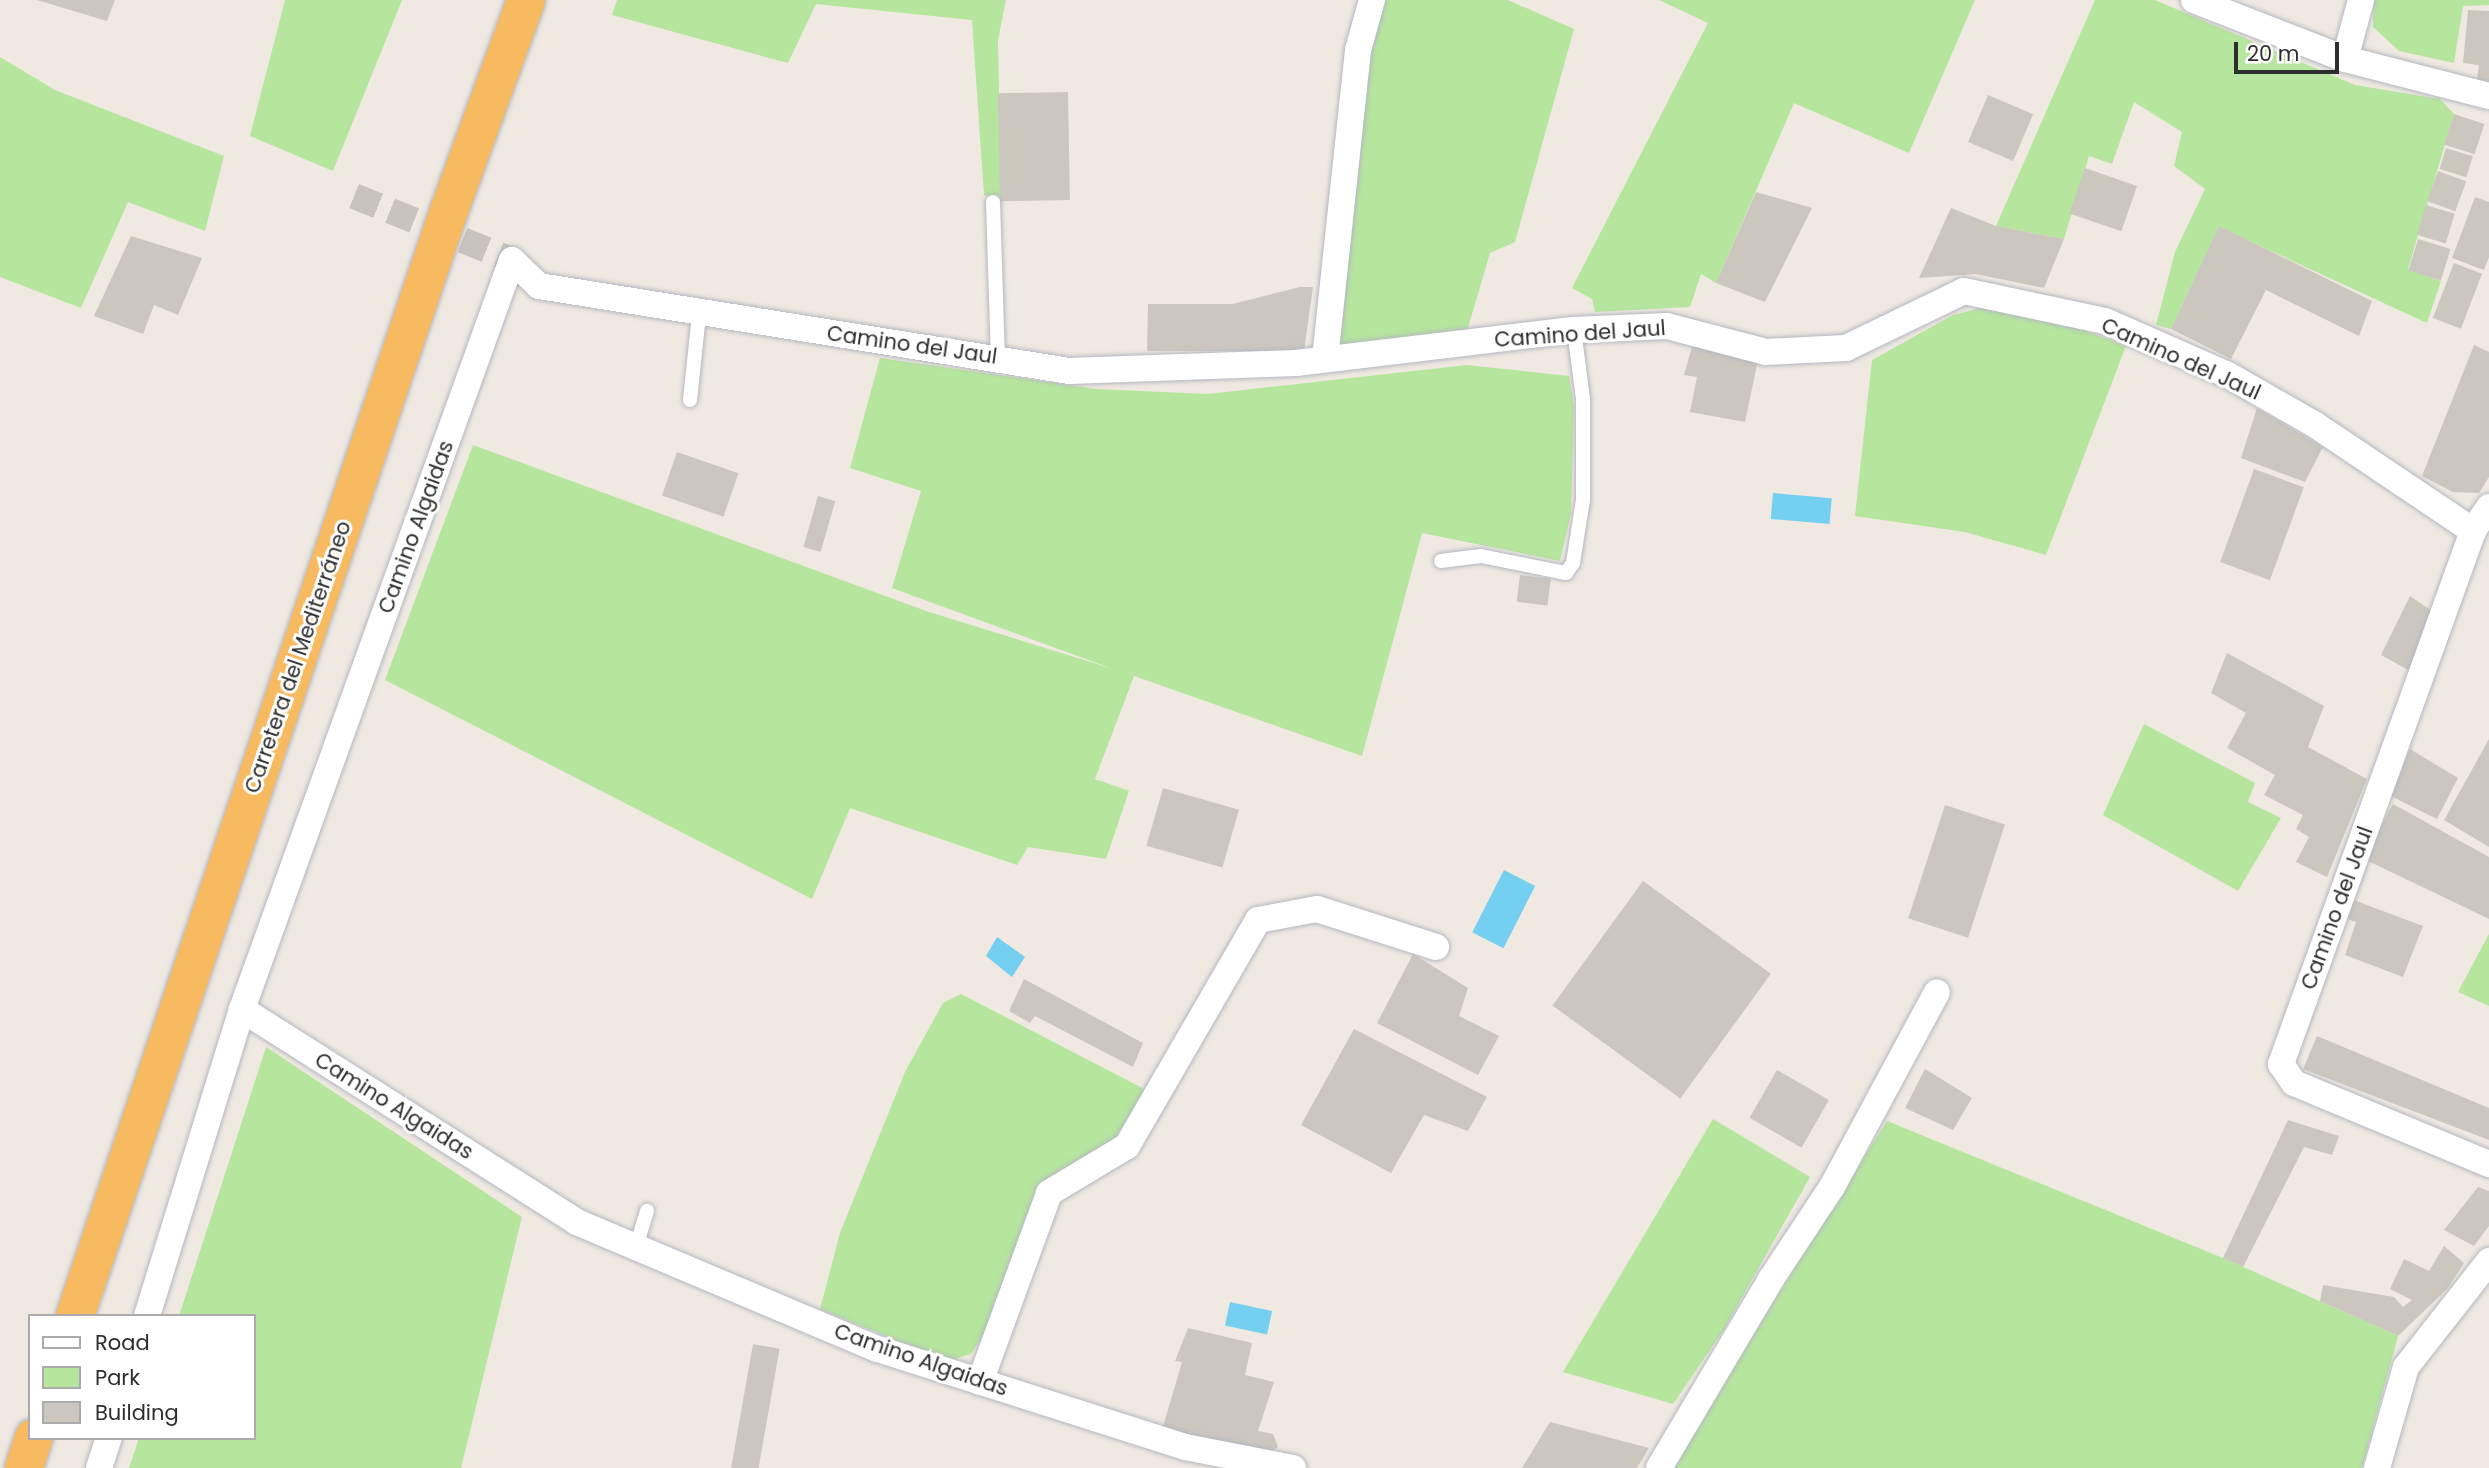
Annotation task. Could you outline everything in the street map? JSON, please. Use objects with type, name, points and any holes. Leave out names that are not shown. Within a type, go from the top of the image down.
[{"type":"highway","name":"Carretera del Mediterráneo","points":[[76,1314],[446,219],[526,0]]},
{"type":"highway","points":[[24,1468],[33,1440]]},
{"type":"street","points":[[1325,359],[1358,50],[1372,0]]},
{"type":"street","points":[[2193,0],[2345,59],[2489,96]]},
{"type":"street","points":[[2345,59],[2361,0]]},
{"type":"street","name":"Camino del Jaul","points":[[512,260],[538,286],[699,316],[998,357],[1069,372],[1325,359],[1574,330],[1667,326],[1766,352],[1846,348],[1964,290],[2105,321],[2260,394],[2473,531]]},
{"type":"street","name":"Camino Algaidas","points":[[512,260],[242,1009],[577,1222],[877,1349],[1185,1447],[1293,1468]]},
{"type":"street","name":"Camino del Jaul","points":[[2489,507],[2473,531],[2281,1064],[2294,1083],[2489,1164]]},
{"type":"street","points":[[980,1382],[1049,1193],[1126,1146],[1258,920],[1317,909],[1436,947]]},
{"type":"street","points":[[1659,1468],[1771,1279],[1832,1187],[1937,992]]},
{"type":"street","points":[[148,1314],[242,1009]]},
{"type":"street","points":[[2377,1468],[2406,1367],[2489,1261]]},
{"type":"street","points":[[99,1468],[108,1440]]},
{"type":"lane","points":[[993,202],[998,357]]},
{"type":"lane","points":[[690,400],[699,316]]},
{"type":"lane","points":[[1441,561],[1481,556],[1566,573],[1573,563],[1583,500],[1583,399],[1574,330]]},
{"type":"lane","points":[[636,1247],[647,1211]]},
{"type":"green space","points":[[285,0],[402,0],[333,171],[250,136]]},
{"type":"green space","points":[[617,0],[1006,0],[998,40],[1001,199],[984,195],[972,20],[816,4],[788,63],[612,15]]},
{"type":"green space","points":[[1385,0],[1508,0],[1574,29],[1515,242],[1490,253],[1467,331],[1336,349],[1368,59]]},
{"type":"green space","points":[[1659,0],[1975,0],[1909,153],[1794,103],[1716,283],[1701,274],[1690,307],[1595,312],[1592,299],[1572,288],[1708,23]]},
{"type":"green space","points":[[2095,0],[2155,0],[2355,85],[2440,99],[2454,114],[2408,269],[2441,281],[2427,323],[2219,227],[2171,329],[2156,325],[2175,252],[2205,189],[2174,166],[2182,132],[2134,102],[2112,164],[2089,156],[2064,239],[1996,226]]},
{"type":"green space","points":[[2374,0],[2489,0],[2489,5],[2463,6],[2454,63],[2399,51],[2373,27]]},
{"type":"green space","points":[[0,57],[55,90],[224,156],[205,231],[128,202],[81,308],[0,277]]},
{"type":"green space","points":[[1985,307],[2045,316],[2126,346],[2046,555],[1965,532],[1855,516],[1872,360],[1953,315]]},
{"type":"green space","points":[[880,358],[1096,389],[1208,394],[1467,365],[1569,376],[1574,406],[1571,514],[1560,561],[1422,533],[1362,756],[1134,676],[1095,779],[1129,791],[1106,859],[1028,847],[1017,865],[850,808],[812,899],[385,680],[473,445],[929,612],[1113,669],[892,588],[921,491],[850,468]]},
{"type":"green space","points":[[2144,724],[2255,783],[2248,802],[2281,818],[2238,891],[2103,815]]},
{"type":"green space","points":[[2489,934],[2489,1006],[2458,992]]},
{"type":"green space","points":[[961,994],[1150,1092],[1120,1138],[1063,1169],[1043,1186],[989,1327],[971,1354],[947,1361],[820,1309],[840,1233],[905,1072],[943,1003]]},
{"type":"green space","points":[[266,1047],[522,1217],[461,1468],[129,1468],[138,1440],[256,1440],[256,1314],[180,1314]]},
{"type":"green space","points":[[1713,1119],[1810,1177],[1723,1331],[1673,1404],[1563,1372]]},
{"type":"green space","points":[[1887,1121],[2223,1258],[2398,1336],[2362,1468],[1670,1468]]},
{"type":"water","points":[[1773,493],[1832,498],[1830,524],[1771,519]]},
{"type":"water","points":[[1504,870],[1535,886],[1503,948],[1472,932]]},
{"type":"water","points":[[997,937],[1025,957],[1012,977],[986,956]]},
{"type":"water","points":[[1230,1302],[1272,1311],[1267,1334],[1225,1325]]},
{"type":"building","points":[[37,0],[115,0],[107,21]]},
{"type":"building","points":[[2468,10],[2489,11],[2489,81],[2477,80],[2479,65],[2463,63]]},
{"type":"building","points":[[1068,92],[1070,200],[1000,201],[998,93]]},
{"type":"building","points":[[1988,95],[2033,114],[2013,161],[1968,142]]},
{"type":"building","points":[[2454,114],[2484,124],[2475,154],[2444,144]]},
{"type":"building","points":[[2446,148],[2473,156],[2466,177],[2440,169]]},
{"type":"building","points":[[2085,168],[2137,186],[2121,231],[2069,213]]},
{"type":"building","points":[[2438,171],[2466,181],[2455,211],[2427,201]]},
{"type":"building","points":[[1756,192],[1812,208],[1765,302],[1716,283]]},
{"type":"building","points":[[2475,197],[2489,202],[2489,257],[2484,270],[2452,258]]},
{"type":"building","points":[[2426,205],[2455,214],[2446,243],[2417,235]]},
{"type":"building","points":[[1951,208],[1996,226],[2064,239],[2044,288],[1976,274],[1919,278]]},
{"type":"building","points":[[2219,226],[2372,301],[2359,336],[2266,290],[2231,359],[2171,329]]},
{"type":"building","points":[[131,236],[202,258],[178,315],[154,305],[143,334],[94,316]]},
{"type":"building","points":[[2418,239],[2451,249],[2441,280],[2408,271]]},
{"type":"building","points":[[2454,263],[2482,274],[2461,329],[2433,318]]},
{"type":"building","points":[[1300,287],[1313,287],[1304,351],[1147,351],[1148,304],[1233,304]]},
{"type":"building","points":[[1693,343],[1758,360],[1745,422],[1690,412],[1697,377],[1684,375]]},
{"type":"building","points":[[2474,345],[2489,352],[2489,477],[2479,493],[2453,492],[2422,476]]},
{"type":"building","points":[[2257,408],[2323,447],[2305,482],[2241,458]]},
{"type":"building","points":[[677,452],[738,473],[723,517],[662,495]]},
{"type":"building","points":[[2254,469],[2304,487],[2270,580],[2220,562]]},
{"type":"building","points":[[818,496],[835,501],[821,552],[803,547]]},
{"type":"building","points":[[1520,575],[1551,579],[1547,606],[1517,602]]},
{"type":"building","points":[[2410,596],[2432,611],[2410,671],[2381,655]]},
{"type":"building","points":[[2227,653],[2324,706],[2308,747],[2367,779],[2327,877],[2296,862],[2309,837],[2296,829],[2303,815],[2264,795],[2275,775],[2227,748],[2246,713],[2211,693]]},
{"type":"building","points":[[2489,739],[2489,847],[2444,820]]},
{"type":"building","points":[[2410,749],[2458,778],[2437,819],[2391,796]]},
{"type":"building","points":[[1163,788],[1239,810],[1222,867],[1146,846]]},
{"type":"building","points":[[2393,804],[2489,857],[2489,919],[2364,859]]},
{"type":"building","points":[[1945,805],[2005,824],[1968,938],[1908,918]]},
{"type":"building","points":[[1643,881],[1771,974],[1680,1098],[1552,1006]]},
{"type":"building","points":[[2351,899],[2423,926],[2403,977],[2345,955],[2356,922],[2345,918]]},
{"type":"building","points":[[1413,954],[1468,988],[1459,1016],[1499,1036],[1478,1075],[1377,1023]]},
{"type":"building","points":[[1024,979],[1143,1043],[1133,1067],[1035,1016],[1030,1023],[1009,1011]]},
{"type":"building","points":[[1354,1029],[1487,1097],[1468,1131],[1424,1115],[1391,1173],[1301,1125]]},
{"type":"building","points":[[2317,1036],[2489,1108],[2489,1140],[2303,1069]]},
{"type":"building","points":[[1925,1069],[1972,1098],[1953,1130],[1905,1108]]},
{"type":"building","points":[[1777,1070],[1829,1100],[1801,1148],[1750,1118]]},
{"type":"building","points":[[2288,1120],[2339,1136],[2332,1155],[2304,1147],[2243,1267],[2223,1258]]},
{"type":"building","points":[[2478,1187],[2489,1191],[2489,1226],[2474,1246],[2444,1230]]},
{"type":"building","points":[[2444,1246],[2464,1263],[2448,1288],[2398,1336],[2320,1301],[2323,1285],[2394,1297],[2403,1307],[2412,1300],[2390,1289],[2404,1259],[2429,1271]]},
{"type":"building","points":[[1188,1328],[1252,1343],[1245,1375],[1274,1382],[1258,1431],[1273,1434],[1278,1447],[1264,1455],[1162,1430],[1182,1362],[1175,1361]]},
{"type":"building","points":[[753,1344],[780,1349],[759,1468],[731,1468]]},
{"type":"building","points":[[1550,1422],[1649,1448],[1637,1468],[1522,1468]]},
{"type":"tunnel","points":[[354,196],[512,260]]}]
